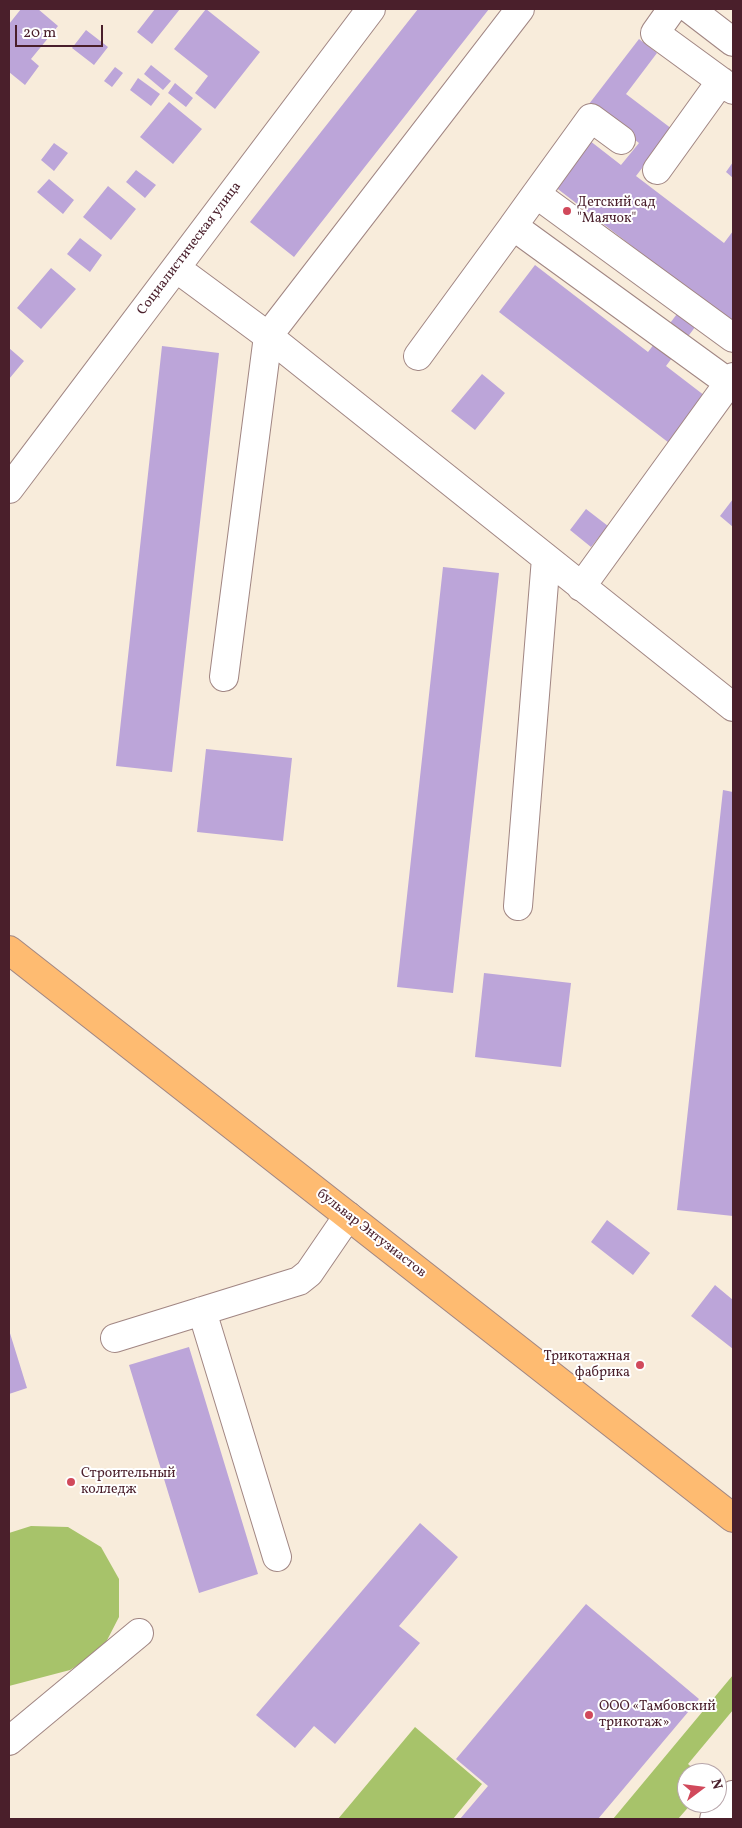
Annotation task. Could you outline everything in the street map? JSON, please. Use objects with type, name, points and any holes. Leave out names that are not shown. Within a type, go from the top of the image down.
[{"type":"main road","name":"бульвар Энтузиастов","points":[[9,950],[733,1518]]},
{"type":"street","name":"Социалистическая улица","points":[[9,489],[371,9]]},
{"type":"street","points":[[224,677],[268,336],[520,9]]},
{"type":"street","points":[[657,170],[727,85],[655,33],[672,9]]},
{"type":"street","points":[[690,9],[733,42]]},
{"type":"street","points":[[418,356],[591,118],[621,140]]},
{"type":"street","points":[[536,194],[733,338]]},
{"type":"street","points":[[513,226],[731,380],[582,587]]},
{"type":"street","points":[[176,268],[268,336],[733,707]]},
{"type":"street","points":[[518,906],[546,558]]},
{"type":"street","points":[[115,1338],[304,1279],[348,1216]]},
{"type":"street","points":[[202,1311],[277,1557]]},
{"type":"street","points":[[9,1741],[139,1633]]},
{"type":"street","points":[[714,1819],[733,1795]]},
{"type":"green space","points":[[31,1526],[68,1527],[101,1547],[119,1579],[119,1617],[102,1650],[70,1670],[9,1686],[9,1533]]},
{"type":"green space","points":[[733,1675],[733,1710],[689,1763],[677,1763],[677,1813],[683,1813],[678,1819],[613,1819]]},
{"type":"green space","points":[[415,1727],[482,1784],[453,1819],[338,1819]]},
{"type":"building","points":[[21,9],[38,9],[58,26],[31,59],[39,66],[25,85],[9,72],[9,24]]},
{"type":"building","points":[[155,9],[180,9],[152,44],[137,32]]},
{"type":"building","points":[[206,9],[260,52],[215,109],[195,93],[208,76],[174,49]]},
{"type":"building","points":[[418,9],[489,9],[294,257],[250,222]]},
{"type":"building","points":[[86,30],[108,47],[94,65],[72,48]]},
{"type":"building","points":[[639,39],[657,53],[626,94],[672,129],[636,176],[724,243],[733,231],[733,325],[710,307],[666,366],[709,399],[673,446],[499,312],[535,265],[648,352],[693,293],[550,183],[585,137],[621,165],[639,143],[589,104]]},
{"type":"building","points":[[151,65],[171,81],[163,90],[144,74]]},
{"type":"building","points":[[115,67],[123,73],[112,87],[104,81]]},
{"type":"building","points":[[138,78],[160,94],[151,106],[130,90]]},
{"type":"building","points":[[175,83],[193,98],[186,107],[168,93]]},
{"type":"building","points":[[169,102],[202,129],[173,164],[140,137]]},
{"type":"building","points":[[54,143],[68,153],[54,171],[41,160]]},
{"type":"building","points":[[733,162],[733,178],[726,172]]},
{"type":"building","points":[[136,170],[156,185],[145,198],[126,182]]},
{"type":"building","points":[[49,179],[74,200],[63,214],[37,192]]},
{"type":"building","points":[[108,186],[136,209],[111,240],[83,217]]},
{"type":"building","points":[[80,238],[102,255],[90,272],[67,254]]},
{"type":"building","points":[[51,268],[76,289],[41,329],[17,308]]},
{"type":"building","points":[[162,346],[219,353],[172,772],[116,766]]},
{"type":"building","points":[[9,348],[24,361],[9,379]]},
{"type":"building","points":[[482,374],[505,393],[475,430],[451,411]]},
{"type":"building","points":[[733,499],[733,527],[720,516]]},
{"type":"building","points":[[586,509],[608,526],[591,547],[570,530]]},
{"type":"building","points":[[443,567],[499,573],[453,993],[397,987]]},
{"type":"building","points":[[206,749],[292,758],[283,841],[197,832]]},
{"type":"building","points":[[723,790],[733,792],[733,1216],[677,1210]]},
{"type":"building","points":[[484,973],[571,983],[561,1067],[475,1057]]},
{"type":"building","points":[[607,1220],[650,1253],[633,1275],[591,1242]]},
{"type":"building","points":[[715,1285],[733,1300],[733,1349],[691,1316]]},
{"type":"building","points":[[9,1330],[27,1388],[9,1394]]},
{"type":"building","points":[[189,1347],[258,1574],[199,1593],[129,1365]]},
{"type":"building","points":[[420,1523],[458,1557],[399,1626],[420,1643],[335,1744],[314,1726],[295,1748],[256,1715]]},
{"type":"building","name":"ООО «Тамбовский трикотаж»","points":[[586,1604],[699,1699],[598,1819],[460,1819],[488,1786],[456,1759]]},
{"type":"place","name":"Детский сад \"Маячок\"","points":[[567,211]]},
{"type":"place","name":"Трикотажная фабрика","points":[[640,1365]]},
{"type":"place","name":"Строительный колледж","points":[[71,1482]]},
{"type":"place","name":"ООО «Тамбовский трикотаж»","points":[[589,1715]]}]
